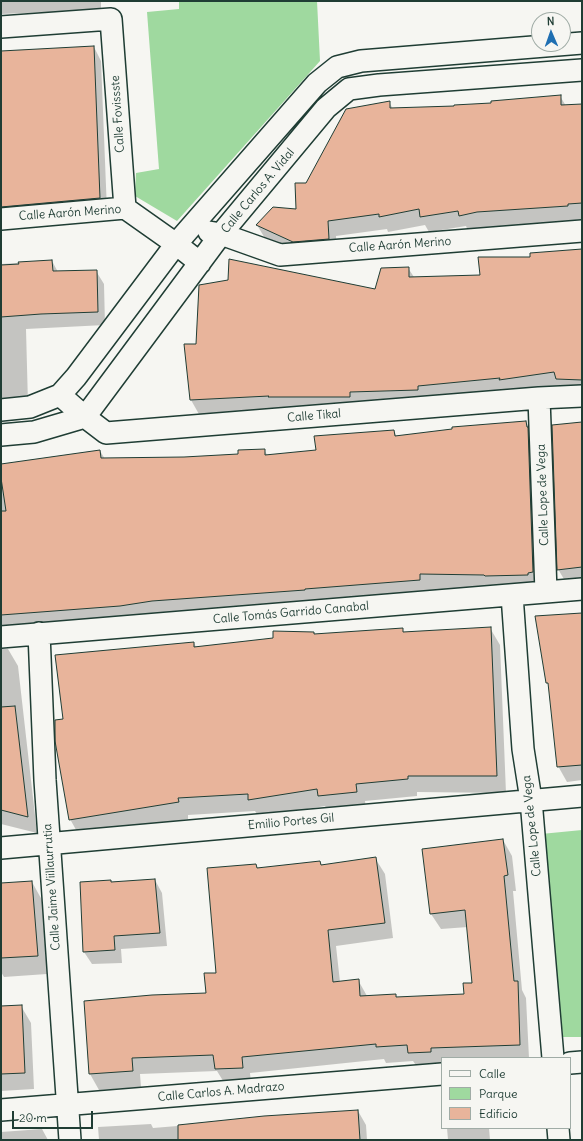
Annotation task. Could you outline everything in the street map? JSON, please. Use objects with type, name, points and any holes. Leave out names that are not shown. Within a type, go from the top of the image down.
[{"type":"street","name":"Calle Fovissste","points":[[1,27],[111,19],[125,208]]},
{"type":"street","points":[[1,410],[30,407],[60,395],[76,377],[176,244],[317,83],[337,67],[361,61],[582,43]]},
{"type":"street","name":"Calle Carlos A. Vidal","points":[[85,417],[221,234],[326,108],[349,89],[379,85],[582,70]]},
{"type":"street","name":"Calle Aarón Merino","points":[[1,218],[125,208],[200,263]]},
{"type":"street","name":"Calle Aarón Merino","points":[[190,228],[221,234],[280,254],[582,232]]},
{"type":"street","name":"Calle Tikal","points":[[60,395],[106,433],[539,398],[582,396]]},
{"type":"street","name":"Calle Lope de Vega","points":[[539,398],[546,592]]},
{"type":"street","points":[[1,435],[34,432],[85,417]]},
{"type":"street","name":"Calle Tomás Garrido Canabal","points":[[1,637],[582,589]]},
{"type":"street","name":"Calle Lope de Vega","points":[[512,594],[523,749],[532,800],[553,1057]]},
{"type":"street","name":"Calle Jaime Viillaurrutia","points":[[40,633],[45,780],[70,1140]]},
{"type":"street","name":"Emilio Portes Gil","points":[[1,848],[582,796]]},
{"type":"street","points":[[571,1063],[582,1062]]},
{"type":"street","name":"Calle Carlos A. Madrazo","points":[[1,1110],[441,1074]]},
{"type":"street","points":[[558,1129],[559,1140]]},
{"type":"green space","points":[[179,1],[317,1],[320,61],[177,221],[135,196],[136,173],[159,169],[147,12],[179,9]]},
{"type":"green space","points":[[582,830],[582,1037],[563,1037],[541,834]]},
{"type":"building","points":[[94,46],[100,198],[1,207],[1,51]]},
{"type":"building","points":[[561,95],[561,105],[582,104],[582,203],[568,204],[568,206],[477,212],[459,216],[458,211],[420,217],[419,209],[379,217],[379,214],[328,221],[329,239],[293,242],[256,225],[273,207],[296,209],[295,183],[306,183],[346,109],[390,101],[390,108],[454,106]]},
{"type":"building","points":[[582,249],[582,380],[556,379],[554,372],[499,380],[500,378],[418,386],[418,390],[350,392],[350,397],[268,397],[269,396],[190,400],[184,344],[196,344],[199,285],[228,280],[229,259],[375,289],[381,268],[409,267],[409,277],[480,275],[478,257],[530,257],[530,253]]},
{"type":"building","points":[[52,260],[53,271],[97,270],[98,312],[1,317],[1,265],[19,264],[18,262]]},
{"type":"building","points":[[526,421],[528,427],[533,572],[528,573],[528,575],[485,576],[420,574],[420,580],[152,601],[120,606],[1,615],[1,511],[6,511],[1,478],[1,464],[100,450],[101,458],[184,457],[238,454],[238,450],[265,449],[265,455],[316,450],[314,436],[394,430],[395,436],[452,429],[452,427]]},
{"type":"building","points":[[582,422],[582,567],[557,570],[552,425]]},
{"type":"building","points":[[582,613],[582,765],[557,767],[548,683],[546,683],[535,616]]},
{"type":"building","points":[[491,627],[497,776],[408,776],[408,779],[356,784],[357,792],[318,796],[317,789],[248,800],[248,794],[178,798],[179,802],[69,820],[55,741],[55,720],[63,719],[55,655],[194,642],[194,647],[273,638],[273,631],[314,632],[314,634],[403,628],[403,632]]},
{"type":"building","points":[[15,706],[28,817],[1,810],[1,707]]},
{"type":"building","points":[[503,839],[508,875],[504,876],[514,981],[518,981],[520,1045],[431,1048],[431,1052],[408,1053],[407,1045],[376,1047],[376,1044],[242,1057],[243,1068],[215,1069],[213,1055],[132,1058],[133,1071],[89,1074],[84,1001],[152,995],[206,993],[204,973],[216,973],[207,868],[256,864],[257,868],[320,861],[321,865],[376,857],[385,923],[328,930],[333,982],[359,979],[360,996],[396,994],[396,997],[464,994],[463,983],[472,983],[465,910],[430,914],[422,849]]},
{"type":"building","points":[[155,879],[160,933],[114,936],[115,950],[83,952],[80,882],[111,880],[111,882]]},
{"type":"building","points":[[32,881],[38,956],[1,958],[1,883]]},
{"type":"building","points":[[22,1005],[25,1073],[1,1074],[1,1006]]},
{"type":"building","points":[[358,1110],[360,1140],[178,1140],[178,1125],[264,1116]]}]
